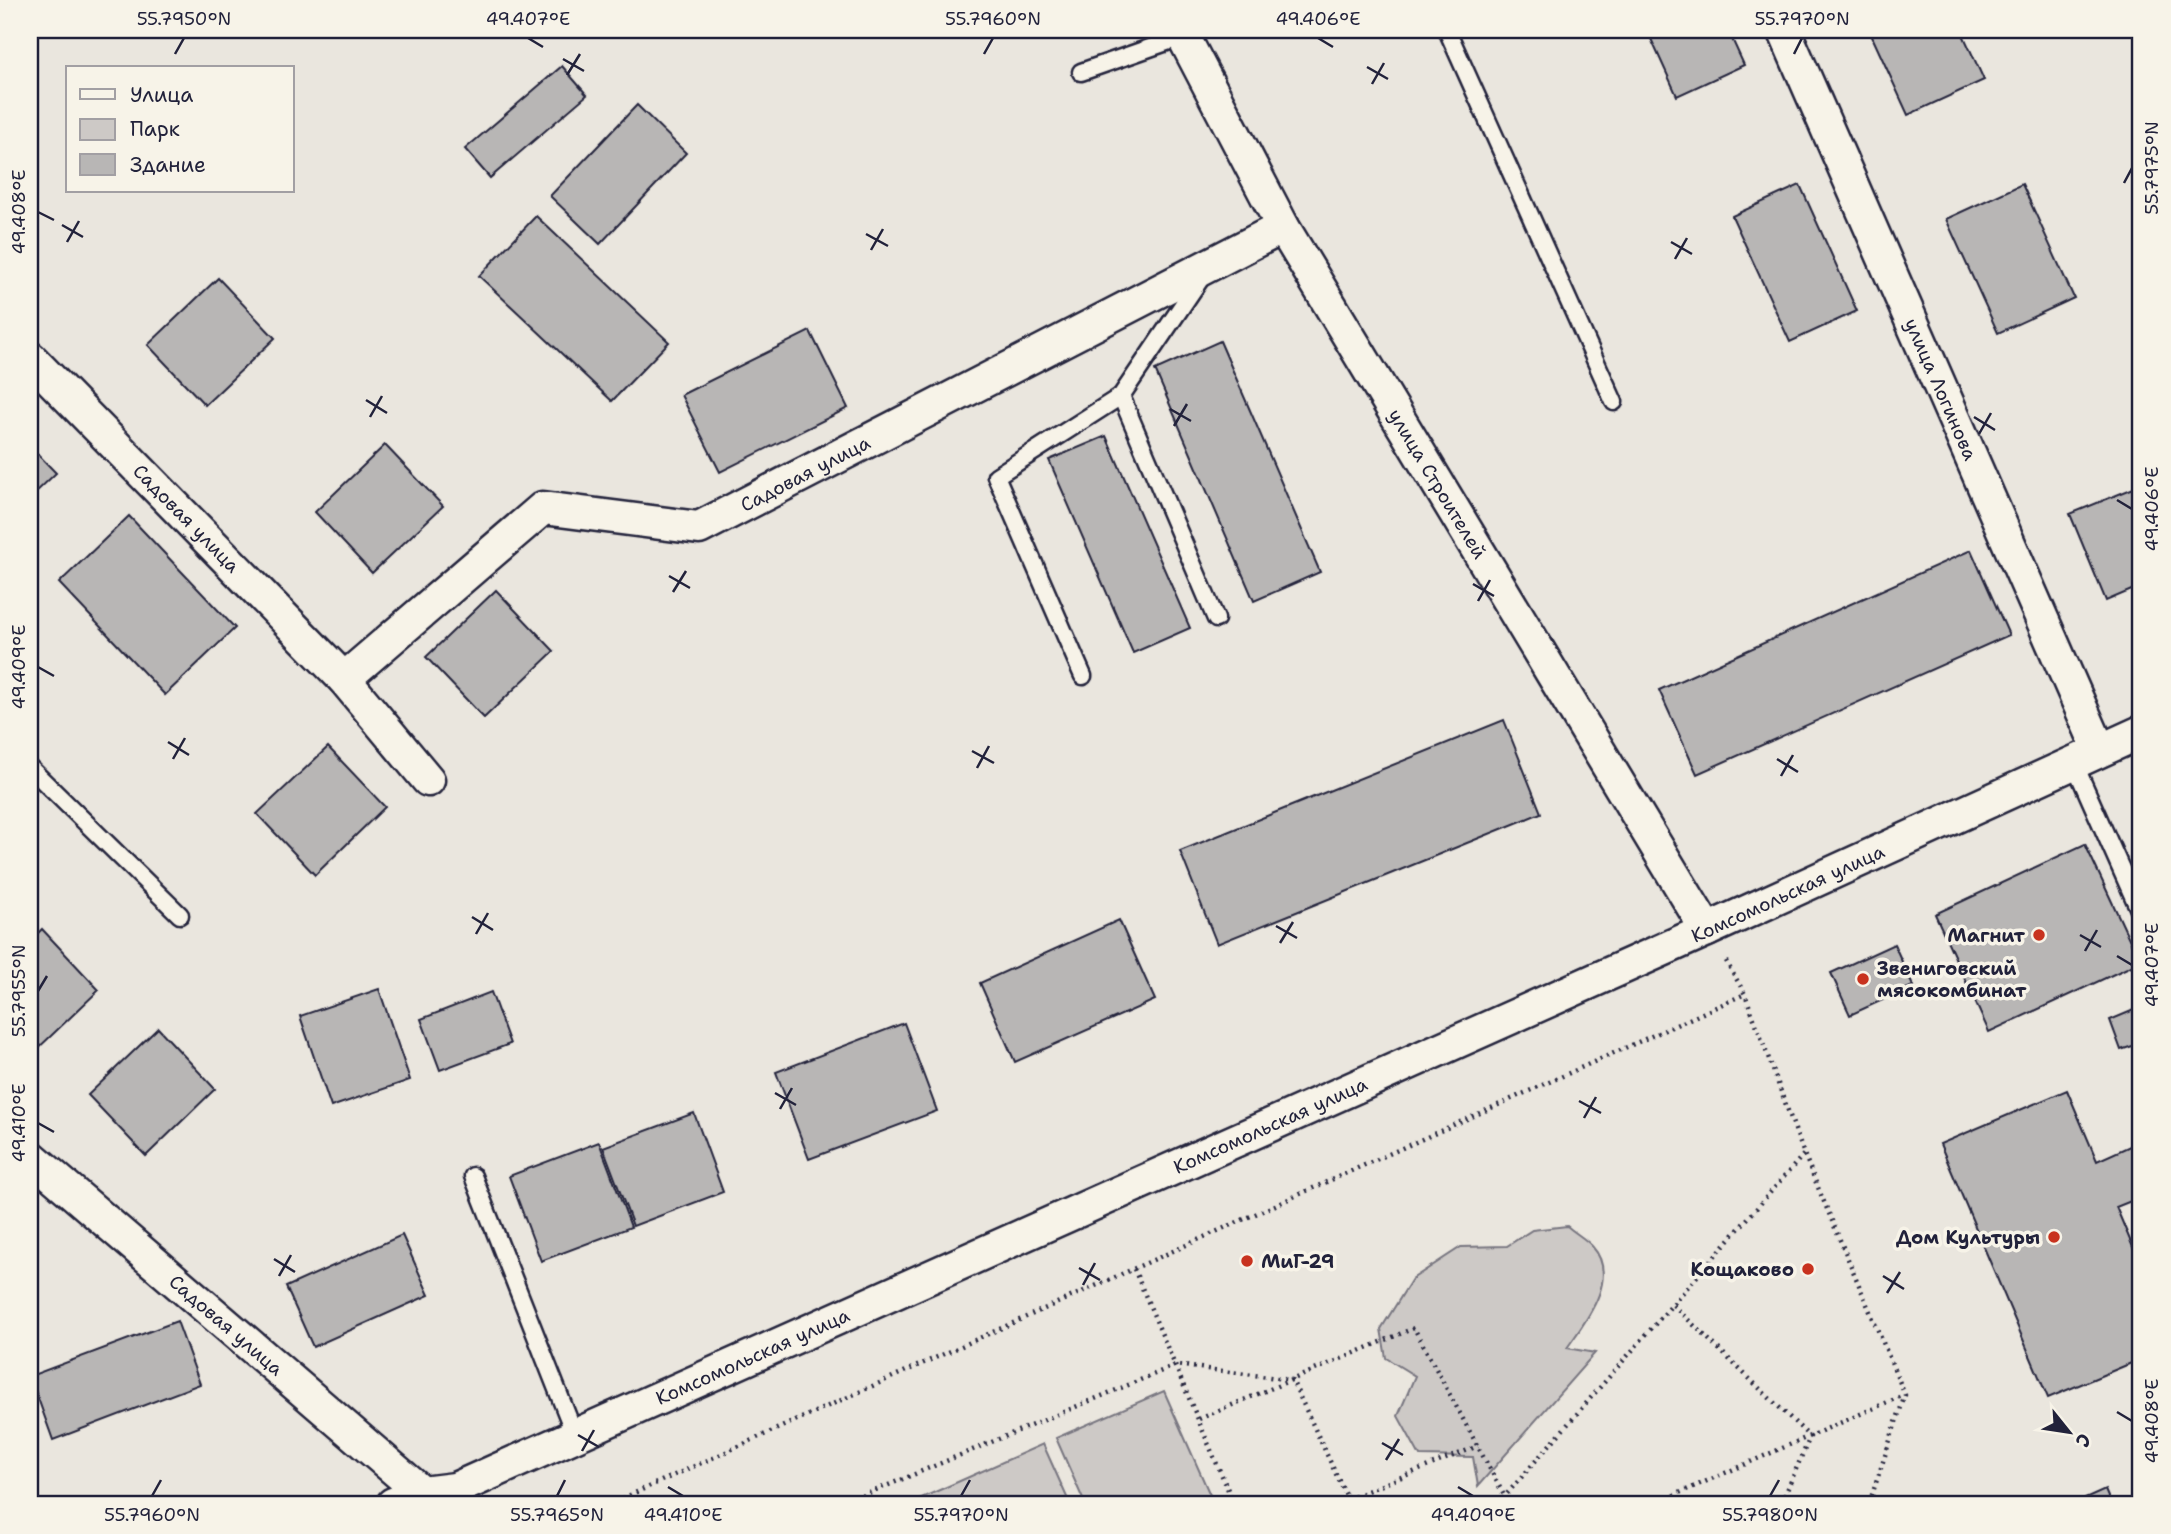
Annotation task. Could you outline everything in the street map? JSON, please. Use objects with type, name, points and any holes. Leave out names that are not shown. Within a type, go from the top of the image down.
[{"type":"street","name":"улица Логинова","points":[[1784,30],[2087,756]]},
{"type":"street","name":"улица Строителей","points":[[1182,33],[1283,227],[1707,930]]},
{"type":"street","name":"Садовая улица","points":[[344,679],[544,508],[698,528],[1283,227]]},
{"type":"street","name":"Садовая улица","points":[[30,358],[344,679],[428,780]]},
{"type":"street","name":"Комсомольская улица","points":[[408,1499],[458,1497],[575,1435],[1707,930],[2141,732]]},
{"type":"street","name":"Садовая улица","points":[[30,1156],[408,1499]]},
{"type":"lane","points":[[1447,30],[1614,402]]},
{"type":"lane","points":[[1081,72],[1182,33]]},
{"type":"lane","points":[[1083,676],[996,476],[1121,396],[1211,264]]},
{"type":"lane","points":[[1121,396],[1216,619]]},
{"type":"lane","points":[[2087,756],[2141,914]]},
{"type":"lane","points":[[30,768],[180,915]]},
{"type":"lane","points":[[473,1176],[575,1435]]},
{"type":"path","points":[[1707,930],[1745,994],[1804,1154],[1905,1395],[1870,1504]]},
{"type":"path","points":[[610,1504],[1745,994]]},
{"type":"path","points":[[1499,1504],[1804,1154]]},
{"type":"path","points":[[1134,1269],[1234,1504]]},
{"type":"path","points":[[1673,1305],[1810,1437]]},
{"type":"path","points":[[1199,1419],[1414,1328],[1505,1497]]},
{"type":"path","points":[[843,1504],[1175,1365],[1292,1380]]},
{"type":"path","points":[[1292,1380],[1349,1502]]},
{"type":"path","points":[[1654,1504],[1663,1503],[1905,1395]]},
{"type":"path","points":[[1782,1504],[1810,1437]]},
{"type":"path","points":[[1335,1504],[1349,1502],[1478,1446]]},
{"type":"green space","points":[[1567,1226],[1592,1246],[1600,1259],[1603,1272],[1597,1299],[1583,1326],[1567,1348],[1595,1353],[1478,1486],[1473,1457],[1420,1456],[1398,1416],[1415,1376],[1386,1358],[1381,1329],[1412,1279],[1461,1247],[1507,1246],[1532,1230]]},
{"type":"green space","points":[[1164,1391],[1214,1504],[1085,1504],[1056,1438]]},
{"type":"green space","points":[[1043,1444],[1070,1504],[908,1504]]},
{"type":"building","points":[[1647,30],[1728,30],[1744,65],[1677,96]]},
{"type":"building","points":[[1869,30],[1961,30],[1984,80],[1908,115]]},
{"type":"building","points":[[562,66],[587,95],[490,178],[465,149]]},
{"type":"building","points":[[637,105],[686,153],[600,244],[550,196]]},
{"type":"building","points":[[2022,184],[2074,298],[1998,333],[1946,219]]},
{"type":"building","points":[[1800,185],[1857,311],[1790,342],[1732,216]]},
{"type":"building","points":[[536,216],[669,342],[612,401],[479,276]]},
{"type":"building","points":[[218,278],[275,338],[205,405],[148,345]]},
{"type":"building","points":[[810,331],[848,408],[720,472],[681,395]]},
{"type":"building","points":[[1220,341],[1320,572],[1254,601],[1155,370]]},
{"type":"building","points":[[1106,436],[1190,628],[1133,653],[1049,460]]},
{"type":"building","points":[[385,445],[443,506],[372,573],[315,512]]},
{"type":"building","points":[[30,446],[56,473],[30,498]]},
{"type":"building","points":[[2141,485],[2141,586],[2106,601],[2070,514]]},
{"type":"building","points":[[129,516],[235,628],[165,695],[59,583]]},
{"type":"building","points":[[1971,550],[2009,635],[1697,774],[1659,690]]},
{"type":"building","points":[[496,590],[554,651],[484,718],[426,657]]},
{"type":"building","points":[[1504,720],[1541,813],[1217,944],[1180,851]]},
{"type":"building","points":[[328,747],[385,807],[315,875],[257,814]]},
{"type":"building","points":[[2085,844],[2140,962],[1989,1032],[1935,914]]},
{"type":"building","points":[[1119,920],[1155,1000],[1015,1062],[980,983]]},
{"type":"building","points":[[42,929],[99,990],[30,1056],[30,941]]},
{"type":"building","points":[[1894,944],[1913,986],[1850,1015],[1831,973]]},
{"type":"building","points":[[379,989],[410,1080],[331,1107],[300,1016]]},
{"type":"building","points":[[491,992],[510,1044],[440,1070],[421,1019]]},
{"type":"building","points":[[2141,1007],[2141,1043],[2121,1050],[2110,1020]]},
{"type":"building","points":[[904,1023],[937,1111],[809,1159],[776,1072]]},
{"type":"building","points":[[158,1028],[215,1089],[146,1156],[88,1095]]},
{"type":"building","name":"Дом Культуры","points":[[2067,1090],[2097,1161],[2141,1141],[2141,1197],[2116,1207],[2141,1266],[2141,1359],[2048,1398],[1940,1144]]},
{"type":"building","points":[[694,1113],[723,1192],[633,1226],[603,1147]]},
{"type":"building","points":[[599,1142],[631,1227],[541,1261],[509,1176]]},
{"type":"building","points":[[402,1235],[429,1295],[313,1347],[286,1287]]},
{"type":"building","points":[[177,1321],[200,1384],[53,1440],[30,1376]]},
{"type":"building","points":[[2105,1490],[2111,1504],[2074,1504]]},
{"type":"place","name":"Магнит","points":[[2039,935]]},
{"type":"place","name":"Звениговский мясокомбинат","points":[[1863,979]]},
{"type":"place","name":"Дом Культуры","points":[[2054,1237]]},
{"type":"place","name":"МиГ-29","points":[[1247,1261]]},
{"type":"place","name":"Кощаково","points":[[1808,1269]]}]
